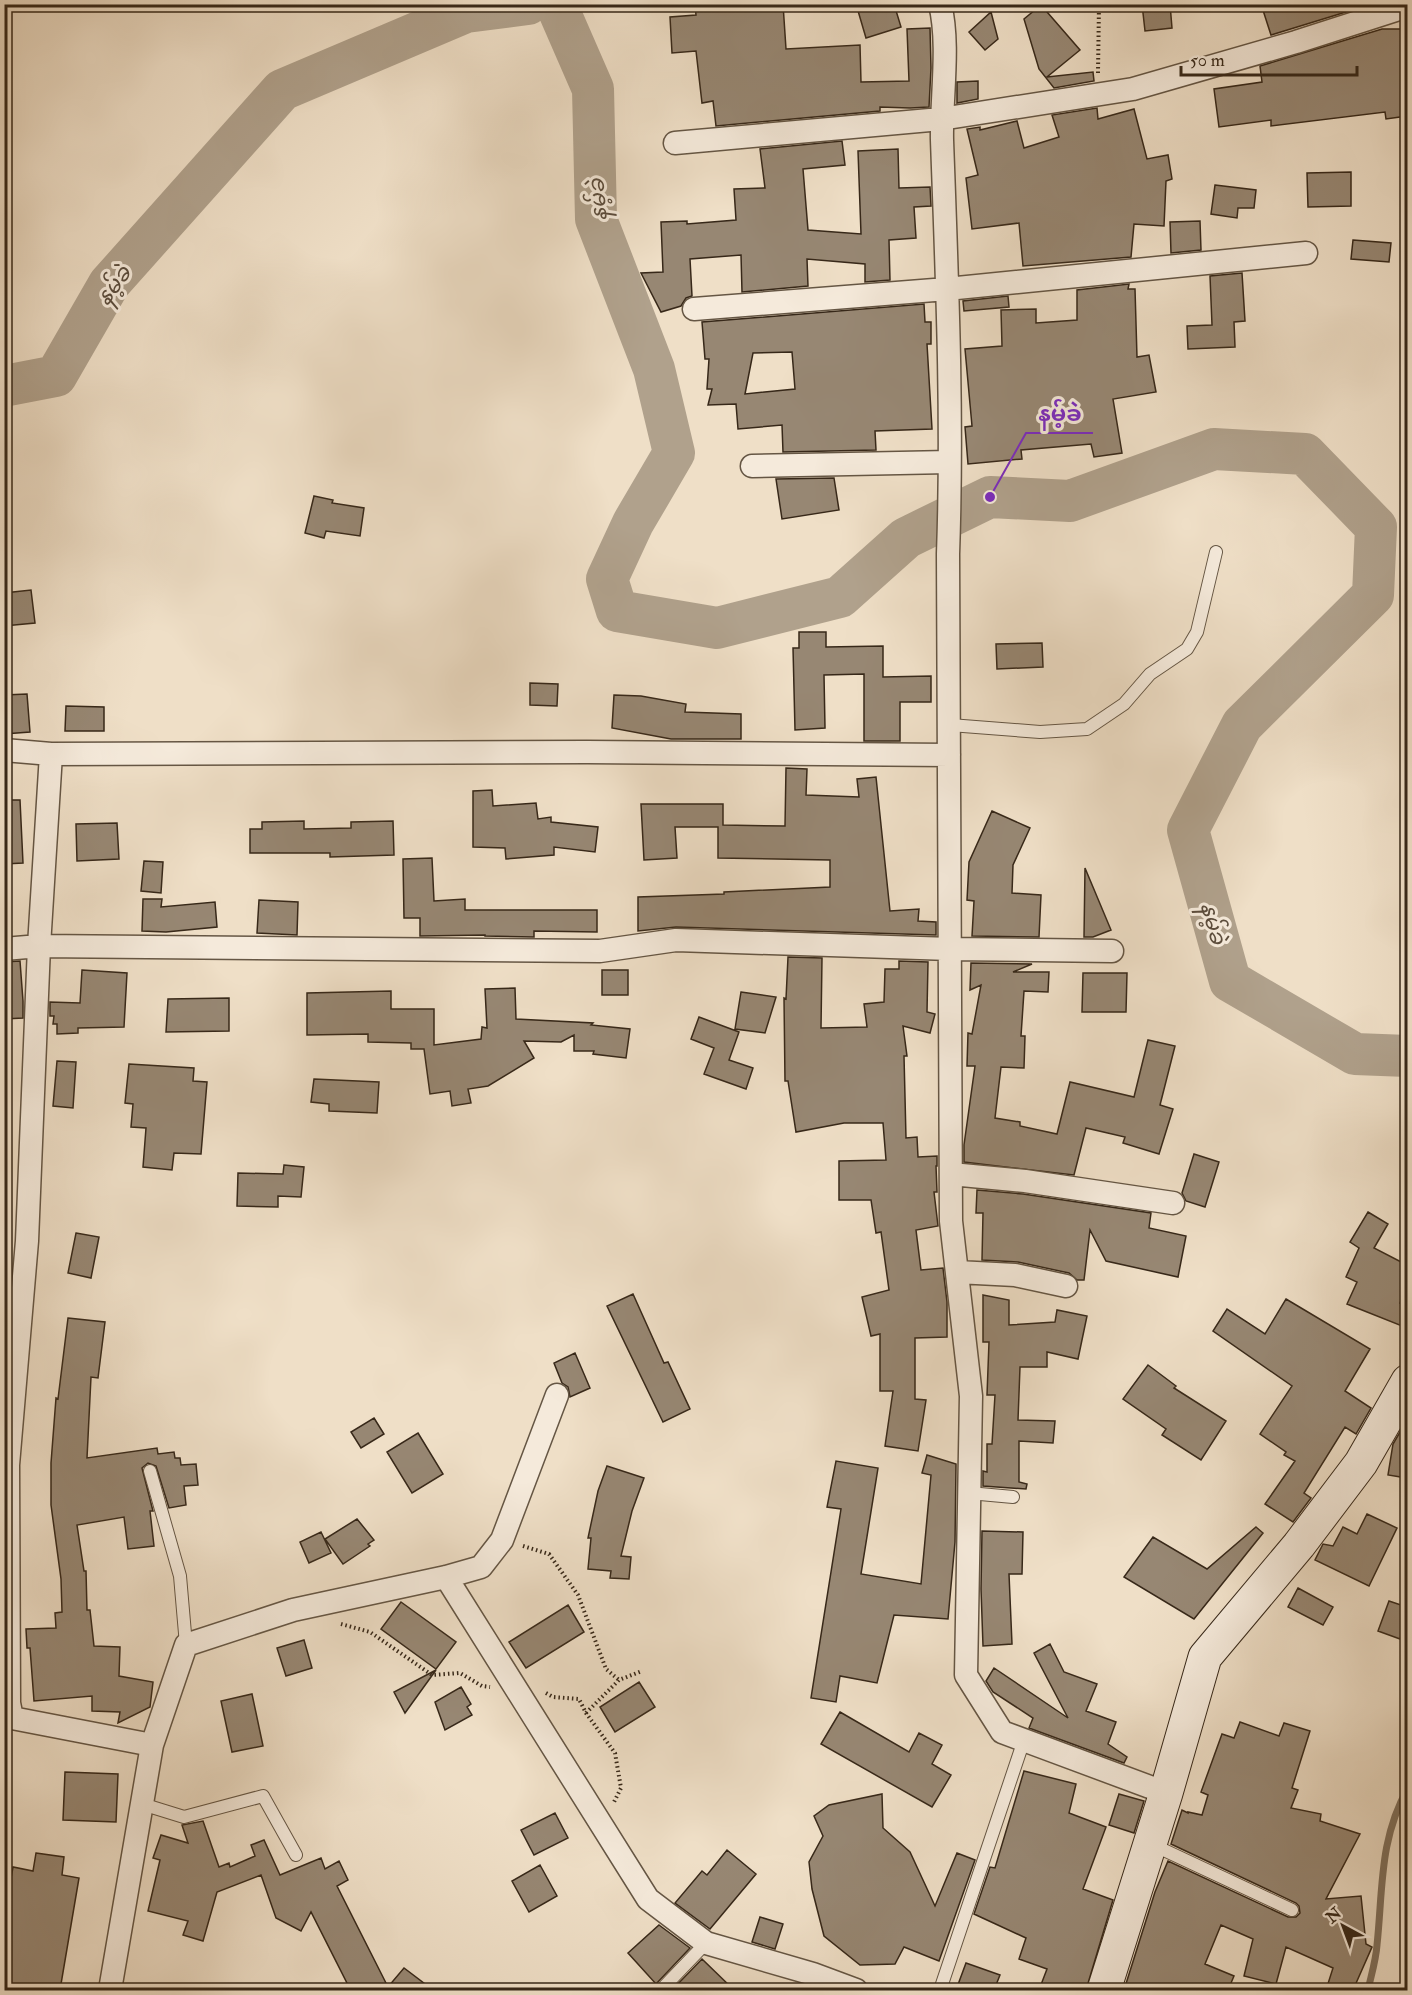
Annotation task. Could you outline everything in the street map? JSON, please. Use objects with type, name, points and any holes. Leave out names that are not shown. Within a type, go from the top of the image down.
[{"type":"street","points":[[940,4],[945,22],[942,119],[950,489],[948,554],[951,1221],[971,1396],[966,1675],[1002,1731],[1166,1793]]},
{"type":"street","points":[[675,142],[942,119],[1133,89],[1296,42],[1407,6]]},
{"type":"street","points":[[694,309],[947,289],[1306,253]]},
{"type":"street","points":[[752,466],[949,462]]},
{"type":"street","points":[[4,750],[51,753],[587,752],[949,755]]},
{"type":"street","points":[[51,753],[39,946],[28,1229],[12,1326],[8,1465],[9,1703],[12,1718],[152,1745]]},
{"type":"street","points":[[4,949],[39,946],[600,951],[676,940],[950,949],[1112,951]]},
{"type":"street","points":[[951,1174],[1025,1181],[1173,1203]]},
{"type":"street","points":[[957,1272],[1015,1275],[1065,1286]]},
{"type":"street","points":[[1104,1990],[1166,1793],[1205,1657],[1299,1545],[1361,1463],[1407,1381]]},
{"type":"street","points":[[110,1990],[152,1745],[186,1646],[292,1610],[446,1577],[481,1567],[502,1540],[557,1395]]},
{"type":"street","points":[[446,1577],[648,1899],[706,1943],[813,1974],[856,1990]]},
{"type":"lane","points":[[950,725],[1040,732],[1087,729],[1124,704],[1150,674],[1187,649],[1197,632],[1216,552]]},
{"type":"lane","points":[[150,1471],[180,1576],[186,1646]]},
{"type":"lane","points":[[969,1493],[1013,1497]]},
{"type":"lane","points":[[940,1990],[1024,1740]]},
{"type":"lane","points":[[142,1804],[184,1817],[263,1796],[296,1855]]},
{"type":"lane","points":[[1150,1843],[1292,1910]]},
{"type":"lane","points":[[661,1990],[706,1943]]},
{"type":"path","points":[[1098,95],[1099,4]]},
{"type":"path","points":[[502,1540],[549,1554],[578,1595],[606,1669],[619,1680]]},
{"type":"path","points":[[337,1622],[370,1632],[432,1675],[460,1673],[482,1686],[517,1691],[536,1687],[554,1697],[579,1699],[586,1713],[615,1753],[621,1788],[603,1824]]},
{"type":"path","points":[[586,1713],[619,1680],[642,1671]]},
{"type":"building","points":[[695,4],[783,4],[786,49],[860,45],[861,82],[909,81],[907,29],[930,28],[929,107],[880,107],[880,111],[716,126],[713,101],[702,103],[696,51],[672,53],[670,17],[696,15]]},
{"type":"building","points":[[856,4],[894,4],[901,27],[866,38]]},
{"type":"building","points":[[1142,4],[1170,4],[1172,28],[1145,31]]},
{"type":"building","points":[[1261,4],[1358,4],[1359,8],[1271,35]]},
{"type":"building","points":[[1041,5],[1080,50],[1047,77],[1093,72],[1094,81],[1054,88],[1039,69],[1024,19]]},
{"type":"building","points":[[991,12],[998,39],[985,50],[969,32]]},
{"type":"building","points":[[1382,29],[1407,29],[1407,116],[1386,119],[1385,112],[1271,126],[1271,120],[1219,127],[1214,89],[1262,82],[1260,66]]},
{"type":"building","points":[[978,81],[978,99],[957,103],[957,82]]},
{"type":"building","points":[[1097,108],[1098,119],[1134,109],[1147,159],[1168,155],[1172,179],[1166,181],[1164,226],[1134,224],[1131,257],[1023,266],[1019,223],[972,229],[966,178],[978,175],[967,129],[980,127],[980,130],[1017,121],[1024,148],[1059,137],[1052,115]]},
{"type":"building","points":[[842,141],[845,165],[803,169],[808,230],[861,234],[858,151],[898,149],[899,188],[930,187],[931,206],[914,207],[916,238],[889,240],[890,280],[865,282],[865,264],[807,259],[808,286],[742,292],[741,255],[690,259],[692,296],[686,298],[681,306],[661,312],[641,273],[663,272],[661,222],[687,221],[687,224],[736,220],[734,189],[765,188],[760,149]]},
{"type":"building","points":[[1351,172],[1351,206],[1308,207],[1307,173]]},
{"type":"building","points":[[1215,185],[1256,190],[1254,208],[1238,208],[1237,218],[1211,214]]},
{"type":"building","points":[[1200,221],[1201,250],[1171,253],[1170,222]]},
{"type":"building","points":[[1353,240],[1391,243],[1389,262],[1351,259]]},
{"type":"building","points":[[1242,273],[1245,321],[1234,322],[1235,347],[1188,349],[1187,326],[1212,325],[1210,276]]},
{"type":"building","points":[[1129,284],[1128,289],[1135,289],[1137,357],[1149,355],[1156,392],[1113,399],[1122,453],[1094,457],[1091,444],[1021,450],[1022,459],[968,464],[965,427],[972,426],[965,349],[1002,346],[1001,310],[1036,309],[1036,323],[1077,320],[1077,290]]},
{"type":"building","points":[[1008,296],[1009,307],[964,311],[963,301]]},
{"type":"building","points":[[924,304],[925,322],[931,322],[931,344],[927,344],[932,429],[875,431],[876,450],[783,452],[782,425],[738,429],[736,404],[708,405],[712,389],[707,389],[709,359],[705,359],[702,322]],"holes":[[[792,352],[795,389],[745,394],[753,353]]]},
{"type":"building","points":[[834,478],[839,510],[782,519],[776,479]]},
{"type":"building","points":[[314,496],[333,500],[332,503],[364,508],[360,536],[326,531],[324,538],[305,533]]},
{"type":"building","points":[[31,590],[35,623],[4,626],[4,593]]},
{"type":"building","points":[[799,632],[826,632],[826,647],[883,646],[883,677],[931,676],[931,702],[900,702],[900,741],[864,741],[864,674],[824,675],[825,728],[795,730],[793,648],[799,648]]},
{"type":"building","points":[[1042,643],[1043,667],[997,669],[996,644]]},
{"type":"building","points":[[530,683],[558,684],[557,706],[530,705]]},
{"type":"building","points":[[27,694],[30,732],[4,734],[4,695]]},
{"type":"building","points":[[614,695],[641,696],[686,704],[685,712],[741,714],[741,739],[671,739],[612,728]]},
{"type":"building","points":[[66,706],[104,707],[104,731],[65,731]]},
{"type":"building","points":[[786,768],[807,769],[806,795],[859,797],[857,779],[876,777],[890,911],[919,909],[918,921],[936,922],[936,935],[676,927],[638,931],[638,897],[830,887],[830,860],[718,858],[718,827],[675,827],[677,858],[644,860],[641,804],[723,804],[723,825],[785,826]]},
{"type":"building","points":[[492,790],[493,806],[536,803],[538,819],[551,817],[551,822],[598,827],[595,852],[554,847],[554,855],[506,859],[505,848],[473,847],[473,791]]},
{"type":"building","points":[[4,800],[20,800],[23,863],[4,864]]},
{"type":"building","points":[[992,811],[1030,828],[1013,865],[1012,893],[1041,895],[1039,937],[972,936],[974,901],[967,900],[969,862]]},
{"type":"building","points":[[304,821],[304,829],[351,828],[351,822],[393,821],[394,855],[330,857],[330,853],[250,853],[250,829],[262,829],[262,822]]},
{"type":"building","points":[[117,823],[119,859],[77,861],[76,824]]},
{"type":"building","points":[[432,858],[434,901],[465,899],[465,910],[597,910],[597,932],[534,931],[534,937],[420,936],[420,918],[404,918],[403,859]]},
{"type":"building","points":[[144,861],[163,862],[161,893],[141,891]]},
{"type":"building","points":[[1085,868],[1111,930],[1093,937],[1084,937]]},
{"type":"building","points":[[143,899],[162,899],[161,907],[215,902],[217,927],[166,932],[142,931]]},
{"type":"building","points":[[259,900],[298,902],[297,935],[257,933]]},
{"type":"building","points":[[788,957],[822,958],[821,1028],[867,1027],[864,1004],[884,1002],[885,969],[899,969],[899,961],[928,962],[927,1012],[935,1014],[930,1033],[903,1026],[907,1056],[904,1056],[906,1138],[917,1137],[918,1157],[937,1156],[937,1192],[934,1192],[938,1226],[916,1230],[921,1270],[943,1268],[947,1302],[947,1337],[915,1338],[915,1399],[926,1400],[918,1451],[885,1446],[893,1391],[880,1391],[880,1334],[871,1336],[862,1297],[889,1290],[881,1232],[876,1233],[871,1200],[839,1200],[839,1161],[886,1160],[883,1123],[844,1123],[796,1132],[788,1081],[785,1081],[784,998],[786,999]]},
{"type":"building","points":[[20,961],[23,1018],[4,1019],[4,962]]},
{"type":"building","points":[[971,963],[1032,964],[1013,972],[1049,972],[1048,992],[1024,991],[1021,1036],[1025,1036],[1024,1068],[1001,1067],[995,1118],[1020,1122],[1020,1126],[1057,1134],[1070,1082],[1134,1097],[1148,1040],[1175,1046],[1160,1105],[1173,1109],[1159,1154],[1123,1143],[1125,1137],[1086,1128],[1074,1175],[964,1162],[964,1145],[975,1066],[967,1066],[968,1033],[972,1034],[981,985],[970,990]]},
{"type":"building","points":[[82,970],[127,973],[124,1027],[78,1028],[78,1033],[57,1034],[57,1024],[53,1024],[54,1016],[50,1016],[50,1002],[80,1003]]},
{"type":"building","points":[[602,970],[628,970],[628,995],[602,995]]},
{"type":"building","points":[[1083,973],[1127,973],[1126,1012],[1082,1012]]},
{"type":"building","points":[[515,988],[516,1019],[593,1023],[591,1025],[630,1029],[626,1058],[593,1054],[594,1051],[574,1051],[574,1035],[561,1042],[524,1041],[534,1058],[488,1086],[468,1089],[471,1103],[452,1106],[450,1091],[430,1094],[424,1049],[411,1049],[411,1043],[368,1042],[368,1034],[307,1035],[307,993],[391,991],[391,1009],[434,1009],[434,1045],[481,1039],[482,1027],[487,1028],[485,989]]},
{"type":"building","points":[[741,992],[776,997],[765,1033],[735,1029]]},
{"type":"building","points":[[229,998],[229,1031],[166,1032],[168,999]]},
{"type":"building","points":[[699,1017],[739,1032],[729,1060],[753,1068],[746,1089],[704,1074],[714,1048],[691,1039]]},
{"type":"building","points":[[57,1061],[76,1062],[73,1108],[53,1106]]},
{"type":"building","points":[[129,1064],[194,1068],[193,1081],[207,1082],[201,1154],[174,1153],[172,1170],[143,1167],[146,1128],[131,1127],[133,1104],[125,1103]]},
{"type":"building","points":[[314,1079],[379,1082],[377,1113],[329,1111],[329,1104],[311,1102]]},
{"type":"building","points":[[1194,1154],[1219,1162],[1205,1207],[1186,1201],[1182,1193]]},
{"type":"building","points":[[284,1165],[304,1167],[301,1197],[278,1196],[278,1207],[237,1206],[238,1173],[283,1174]]},
{"type":"building","points":[[977,1190],[1023,1194],[1151,1213],[1149,1228],[1186,1236],[1178,1277],[1106,1261],[1090,1230],[1084,1280],[1077,1280],[1069,1273],[1018,1262],[982,1260],[983,1213],[976,1213]]},
{"type":"building","points":[[1368,1212],[1388,1224],[1374,1248],[1407,1265],[1407,1287],[1400,1303],[1407,1306],[1407,1328],[1347,1304],[1357,1282],[1346,1277],[1359,1248],[1350,1242]]},
{"type":"building","points":[[76,1233],[99,1237],[91,1278],[68,1273]]},
{"type":"building","points":[[633,1294],[664,1363],[668,1362],[690,1409],[663,1422],[607,1306]]},
{"type":"building","points":[[983,1295],[1009,1300],[1009,1325],[1055,1322],[1057,1310],[1087,1316],[1078,1359],[1047,1352],[1047,1367],[1020,1367],[1018,1420],[1055,1421],[1053,1443],[1019,1441],[1019,1482],[1027,1484],[1026,1489],[983,1486],[983,1471],[987,1472],[987,1444],[992,1444],[995,1395],[987,1395],[989,1342],[983,1342]]},
{"type":"building","points":[[1286,1299],[1370,1349],[1345,1391],[1371,1408],[1356,1434],[1345,1427],[1304,1493],[1311,1498],[1293,1522],[1265,1504],[1295,1461],[1284,1455],[1286,1452],[1260,1434],[1292,1386],[1213,1331],[1227,1309],[1265,1334]]},
{"type":"building","points":[[68,1318],[105,1322],[98,1378],[91,1377],[87,1458],[157,1448],[158,1454],[174,1452],[175,1458],[180,1458],[181,1465],[196,1464],[198,1485],[184,1486],[186,1505],[169,1508],[156,1466],[148,1463],[142,1468],[153,1511],[150,1511],[154,1546],[128,1549],[124,1517],[77,1525],[84,1571],[86,1571],[87,1610],[90,1610],[94,1646],[120,1647],[119,1676],[153,1682],[150,1707],[118,1723],[120,1712],[92,1711],[92,1696],[34,1701],[30,1648],[27,1648],[26,1629],[56,1628],[55,1613],[62,1612],[61,1579],[51,1505],[51,1463],[56,1398],[58,1399]]},
{"type":"building","points":[[575,1353],[590,1388],[570,1397],[568,1387],[562,1383],[554,1363]]},
{"type":"building","points":[[1148,1365],[1176,1386],[1174,1388],[1226,1421],[1201,1460],[1162,1435],[1166,1429],[1123,1399]]},
{"type":"building","points":[[374,1418],[384,1434],[361,1448],[351,1432]]},
{"type":"building","points":[[1407,1420],[1407,1478],[1388,1475],[1393,1444]]},
{"type":"building","points":[[418,1433],[443,1474],[412,1493],[387,1452]]},
{"type":"building","points":[[927,1455],[956,1464],[955,1542],[948,1619],[894,1615],[877,1683],[840,1676],[836,1702],[811,1698],[841,1509],[827,1507],[836,1461],[878,1468],[861,1574],[921,1584],[931,1475],[922,1473]]},
{"type":"building","points":[[607,1466],[644,1478],[632,1511],[621,1556],[631,1557],[629,1579],[610,1578],[611,1571],[588,1569],[591,1538],[588,1538],[598,1491]]},
{"type":"building","points":[[1367,1514],[1397,1528],[1369,1586],[1315,1560],[1323,1544],[1333,1546],[1343,1527],[1357,1534]]},
{"type":"building","points":[[357,1519],[374,1540],[368,1544],[370,1546],[343,1564],[325,1539]]},
{"type":"building","points":[[1256,1527],[1263,1533],[1194,1619],[1124,1577],[1153,1537],[1207,1569]]},
{"type":"building","points":[[982,1531],[1023,1532],[1022,1574],[1009,1574],[1012,1644],[983,1646]]},
{"type":"building","points":[[321,1532],[331,1553],[309,1563],[300,1542]]},
{"type":"building","points":[[1298,1588],[1333,1607],[1323,1625],[1288,1607]]},
{"type":"building","points":[[1389,1601],[1407,1607],[1407,1617],[1400,1639],[1378,1631]]},
{"type":"building","points":[[401,1602],[456,1642],[436,1669],[381,1629]]},
{"type":"building","points":[[568,1605],[584,1632],[526,1668],[509,1642]]},
{"type":"building","points":[[304,1640],[312,1668],[286,1676],[277,1648]]},
{"type":"building","points":[[1050,1644],[1064,1672],[1097,1684],[1086,1711],[1116,1722],[1108,1744],[1127,1757],[1124,1763],[1029,1728],[1033,1718],[993,1692],[986,1681],[994,1668],[1068,1718],[1034,1653]]},
{"type":"building","points":[[436,1670],[405,1713],[394,1692]]},
{"type":"building","points":[[639,1682],[655,1707],[615,1732],[600,1707]]},
{"type":"building","points":[[461,1687],[471,1704],[467,1707],[472,1715],[445,1730],[435,1702]]},
{"type":"building","points":[[252,1694],[263,1746],[232,1752],[221,1701]]},
{"type":"building","points":[[840,1712],[909,1752],[919,1733],[942,1745],[932,1764],[951,1775],[932,1807],[821,1744]]},
{"type":"building","points":[[1240,1722],[1279,1736],[1284,1723],[1310,1731],[1292,1788],[1298,1790],[1291,1808],[1321,1814],[1320,1821],[1360,1834],[1326,1899],[1361,1896],[1366,1944],[1372,1947],[1353,1990],[1326,1990],[1333,1968],[1286,1947],[1276,1984],[1244,1976],[1253,1939],[1221,1925],[1205,1964],[1234,1976],[1228,1990],[1124,1990],[1155,1892],[1168,1861],[1288,1917],[1296,1917],[1300,1913],[1296,1903],[1171,1844],[1182,1810],[1202,1815],[1208,1795],[1201,1792],[1222,1734],[1234,1738]]},
{"type":"building","points":[[1024,1771],[1076,1784],[1069,1813],[1106,1827],[1083,1889],[1113,1900],[1086,1990],[1039,1990],[1047,1969],[1019,1959],[1026,1938],[974,1914],[990,1867],[995,1868]]},
{"type":"building","points":[[65,1772],[118,1774],[116,1822],[63,1820]]},
{"type":"building","points":[[882,1794],[883,1828],[910,1852],[935,1906],[957,1853],[975,1860],[939,1961],[904,1947],[895,1964],[860,1965],[824,1936],[812,1889],[809,1862],[823,1836],[814,1816],[829,1805]]},
{"type":"building","points":[[1119,1794],[1144,1801],[1134,1833],[1109,1825]]},
{"type":"building","points":[[555,1813],[568,1838],[534,1855],[521,1830]]},
{"type":"building","points":[[203,1821],[219,1867],[229,1863],[230,1867],[255,1856],[251,1845],[264,1840],[280,1875],[321,1858],[325,1869],[339,1861],[348,1880],[337,1886],[388,1987],[404,1968],[433,1990],[354,1990],[348,1985],[311,1912],[301,1931],[276,1918],[261,1875],[217,1892],[203,1941],[183,1935],[188,1921],[148,1911],[160,1860],[153,1858],[161,1835],[188,1843],[182,1825]]},
{"type":"building","points":[[727,1850],[756,1874],[710,1929],[675,1903],[702,1871],[707,1875]]},
{"type":"building","points":[[36,1853],[64,1857],[62,1875],[79,1878],[60,1990],[4,1990],[4,1916],[13,1867],[33,1871]]},
{"type":"building","points":[[540,1865],[557,1896],[529,1912],[512,1881]]},
{"type":"building","points":[[760,1917],[783,1924],[775,1949],[752,1942]]},
{"type":"building","points":[[659,1925],[690,1948],[656,1984],[628,1953]]},
{"type":"building","points":[[702,1959],[734,1990],[672,1990]]},
{"type":"building","points":[[966,1963],[1000,1975],[994,1990],[956,1990]]},
{"type":"waterway","name":"နမ့်ခဲ","points":[[4,386],[56,376],[109,284],[282,90],[466,12],[528,4]]},
{"type":"waterway","name":"နမ့်ခဲ","points":[[556,4],[593,89],[596,219],[654,369],[674,453],[633,523],[607,579],[617,611],[717,628],[840,597],[906,538],[990,497],[1070,501],[1214,449],[1305,454],[1376,527],[1373,595],[1242,725],[1188,830],[1230,981],[1355,1054],[1408,1056]]},
{"type":"waterway","points":[[1368,1990],[1375,1962],[1387,1845],[1392,1826],[1408,1788]]},
{"type":"place","name":"နမ့်ခဲ","points":[[990,497]]}]
